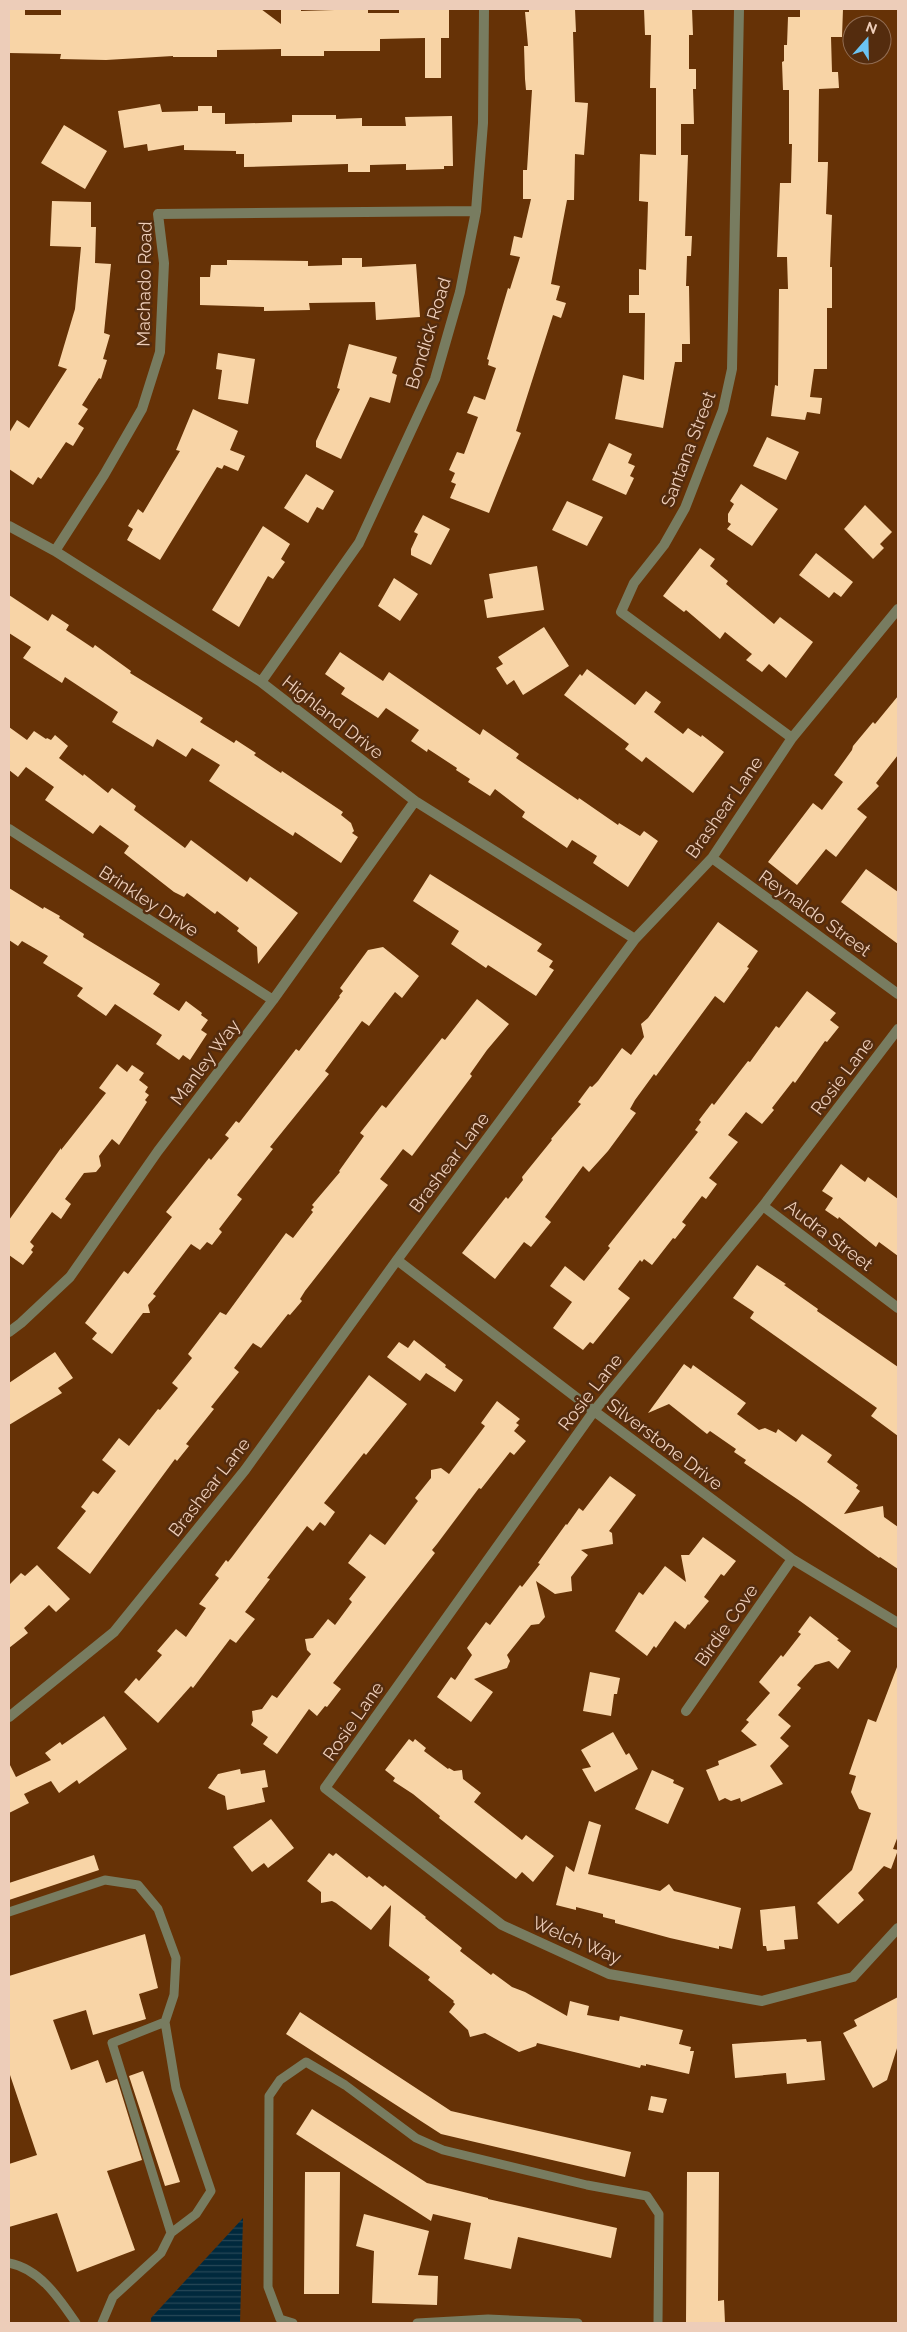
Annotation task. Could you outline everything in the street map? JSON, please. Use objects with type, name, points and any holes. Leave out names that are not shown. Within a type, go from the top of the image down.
[{"type":"street","name":"Bondick Road","points":[[261,682],[359,543],[435,380],[460,292],[476,211],[483,123],[484,9]]},
{"type":"street","name":"Santana Street","points":[[739,9],[732,369],[723,410],[685,508],[664,545],[634,583],[620,612],[792,738]]},
{"type":"street","name":"Machado Road","points":[[55,551],[104,475],[142,409],[160,352],[164,264],[158,214],[476,211]]},
{"type":"street","name":"Highland Drive","points":[[9,526],[55,551],[261,682],[414,800],[635,939]]},
{"type":"street","name":"Brashear Lane","points":[[9,1717],[114,1632],[245,1470],[397,1260],[635,939],[712,858],[792,738],[898,609]]},
{"type":"street","name":"Manley Way","points":[[9,1332],[22,1323],[70,1277],[158,1151],[272,1000],[414,800]]},
{"type":"street","name":"Brinkley Drive","points":[[9,829],[272,1000]]},
{"type":"street","name":"Reynaldo Street","points":[[712,858],[898,994]]},
{"type":"street","name":"Rosie Lane","points":[[325,1788],[594,1411],[763,1206],[898,1029]]},
{"type":"street","name":"Audra Street","points":[[763,1206],[898,1308]]},
{"type":"street","name":"Silverstone Drive","points":[[397,1260],[792,1559],[898,1623]]},
{"type":"street","name":"Birdie Cove","points":[[686,1710],[792,1559]]},
{"type":"street","name":"Welch Way","points":[[325,1788],[502,1925],[609,1974],[762,2001],[853,1977],[898,1928]]},
{"type":"lane","points":[[9,1912],[105,1880],[138,1885],[158,1909],[176,1958],[174,1995],[165,2022],[176,2088],[211,2191],[196,2214],[171,2233],[161,2253],[113,2297],[102,2323]]},
{"type":"lane","points":[[165,2022],[112,2043],[171,2233]]},
{"type":"lane","points":[[293,2323],[280,2319],[268,2287],[269,2096],[280,2080],[306,2062],[345,2085],[416,2138],[444,2150],[587,2185],[647,2196],[659,2214],[658,2323]]},
{"type":"lane","points":[[9,2263],[36,2275],[58,2297],[76,2323]]},
{"type":"lane","points":[[417,2323],[488,2321],[578,2323]]},
{"type":"water","points":[[243,2218],[240,2323],[151,2323],[151,2318]]},
{"type":"building","points":[[9,9],[25,9],[25,15],[61,15],[61,10],[78,9],[261,9],[281,24],[281,9],[301,9],[301,11],[368,9],[368,13],[399,13],[399,9],[449,9],[449,38],[441,38],[441,78],[425,78],[425,38],[380,39],[380,51],[324,51],[324,56],[281,56],[281,49],[217,50],[217,57],[173,56],[106,60],[60,59],[61,54],[9,53]]},
{"type":"building","points":[[529,9],[575,9],[576,32],[573,32],[575,102],[588,103],[584,155],[575,154],[574,200],[567,200],[551,284],[560,286],[556,300],[566,303],[561,318],[553,315],[516,431],[521,433],[489,513],[450,498],[456,484],[451,482],[455,473],[449,470],[457,452],[464,454],[478,417],[467,413],[474,396],[485,400],[496,368],[488,365],[489,360],[487,359],[508,288],[510,289],[520,257],[510,255],[514,236],[522,238],[531,199],[523,199],[523,170],[527,170],[532,90],[526,90],[525,79],[524,46],[528,46],[525,12],[529,12]]},
{"type":"building","points":[[644,9],[692,9],[693,35],[689,35],[689,69],[696,69],[696,89],[693,89],[694,124],[681,124],[681,155],[688,155],[685,236],[692,236],[691,256],[687,256],[686,286],[689,286],[690,344],[682,344],[682,362],[675,362],[663,428],[615,419],[623,375],[644,380],[645,313],[629,313],[629,295],[639,295],[639,269],[646,270],[648,202],[639,201],[640,154],[656,155],[656,88],[650,88],[651,35],[645,35]]},
{"type":"building","points":[[800,9],[843,9],[842,37],[831,37],[832,72],[838,72],[839,88],[819,89],[818,162],[828,162],[826,214],[832,215],[830,267],[832,267],[832,308],[827,308],[827,369],[814,369],[810,397],[822,398],[820,414],[807,412],[805,420],[771,416],[775,385],[778,386],[779,289],[788,289],[787,257],[777,257],[780,183],[791,183],[792,144],[789,144],[789,90],[783,90],[782,62],[784,61],[784,45],[787,45],[788,17],[800,17]]},
{"type":"building","points":[[160,104],[162,112],[198,111],[198,106],[212,106],[212,113],[225,113],[225,124],[292,122],[292,115],[336,115],[336,119],[362,118],[362,126],[406,126],[405,117],[452,116],[453,166],[444,166],[444,169],[406,170],[406,164],[370,165],[370,172],[348,172],[348,164],[244,167],[244,154],[236,154],[236,151],[184,150],[184,145],[148,151],[147,144],[124,148],[118,111]]},
{"type":"building","points":[[64,125],[107,151],[85,189],[41,163]]},
{"type":"building","points":[[52,201],[91,202],[91,227],[96,227],[95,263],[111,264],[104,333],[110,335],[103,359],[107,360],[101,379],[99,378],[82,405],[88,409],[78,424],[84,428],[73,446],[66,442],[41,479],[38,477],[33,485],[9,469],[9,433],[17,420],[29,428],[67,369],[58,366],[75,309],[81,247],[50,246]]},
{"type":"building","points":[[342,258],[362,258],[362,267],[416,264],[420,317],[376,320],[375,302],[309,303],[310,310],[264,311],[264,307],[200,305],[200,277],[210,277],[211,265],[227,265],[227,260],[308,261],[308,266],[342,265]]},
{"type":"building","points":[[349,344],[397,357],[392,373],[397,375],[390,403],[370,397],[341,459],[316,447],[316,441],[340,389],[337,388]]},
{"type":"building","points":[[218,353],[255,359],[248,404],[218,399],[222,370],[216,369]]},
{"type":"building","points":[[193,409],[238,431],[230,450],[245,456],[238,471],[224,465],[222,469],[217,467],[160,560],[127,540],[133,529],[128,526],[138,509],[143,513],[180,451],[176,450]]},
{"type":"building","points":[[767,437],[799,452],[786,480],[753,466]]},
{"type":"building","points":[[609,443],[632,454],[628,463],[635,466],[630,476],[634,478],[626,495],[592,480]]},
{"type":"building","points":[[306,474],[334,491],[323,510],[317,507],[308,523],[284,508]]},
{"type":"building","points":[[741,484],[778,509],[752,546],[727,529],[731,524],[728,522],[728,514],[734,504],[730,501]]},
{"type":"building","points":[[567,501],[603,517],[587,546],[552,530]]},
{"type":"building","points":[[865,505],[892,532],[880,544],[884,548],[873,559],[844,529]]},
{"type":"building","points":[[423,515],[450,529],[431,565],[411,555],[411,549],[418,534],[414,532]]},
{"type":"building","points":[[263,526],[290,544],[281,559],[285,562],[273,579],[268,576],[239,627],[212,610]]},
{"type":"building","points":[[700,548],[715,559],[710,566],[728,581],[726,584],[774,624],[780,617],[813,642],[786,678],[769,664],[762,672],[746,660],[752,654],[725,632],[720,639],[686,610],[684,612],[663,596]]},
{"type":"building","points":[[816,553],[853,582],[841,597],[834,592],[829,598],[799,575]]},
{"type":"building","points":[[537,566],[544,610],[487,618],[484,600],[493,598],[489,574]]},
{"type":"building","points":[[394,578],[418,594],[400,621],[378,606]]},
{"type":"building","points":[[9,595],[48,621],[52,614],[69,625],[66,630],[93,648],[95,645],[131,671],[130,673],[203,718],[200,722],[234,743],[236,740],[256,753],[254,755],[281,773],[282,771],[343,812],[341,815],[351,823],[354,831],[352,833],[358,837],[341,863],[295,832],[293,836],[209,781],[220,765],[192,748],[186,757],[157,739],[153,747],[112,722],[118,712],[65,677],[62,683],[23,658],[31,647],[9,633]]},
{"type":"building","points":[[544,627],[569,666],[523,695],[514,680],[507,685],[496,668],[503,664],[498,657]]},
{"type":"building","points":[[340,652],[383,681],[389,672],[480,735],[483,729],[519,754],[516,758],[578,800],[579,798],[618,825],[619,823],[640,836],[644,831],[658,841],[628,887],[593,863],[597,856],[572,840],[567,848],[522,817],[525,812],[495,789],[490,796],[468,782],[470,779],[456,770],[457,768],[428,749],[427,752],[411,741],[419,730],[386,708],[378,718],[341,694],[345,688],[325,674]]},
{"type":"building","points":[[587,669],[635,705],[646,691],[661,702],[654,712],[683,734],[688,728],[701,737],[702,735],[724,752],[693,793],[646,757],[642,762],[625,749],[629,744],[564,695],[580,674],[582,676]]},
{"type":"building","points":[[898,696],[898,755],[876,783],[879,786],[857,809],[867,817],[836,857],[826,849],[797,885],[768,862],[813,803],[822,810],[843,782],[834,775],[853,746],[873,722],[875,724]]},
{"type":"building","points":[[9,727],[27,740],[34,731],[51,740],[55,735],[68,746],[59,758],[83,776],[84,774],[108,793],[112,788],[136,806],[134,810],[185,848],[191,840],[247,882],[250,877],[298,913],[258,964],[257,947],[237,931],[239,928],[217,911],[215,914],[187,893],[184,897],[174,892],[124,853],[129,846],[100,825],[93,834],[45,800],[54,787],[26,767],[18,777],[9,770]]},
{"type":"building","points":[[866,869],[898,892],[898,944],[841,902]]},
{"type":"building","points":[[430,874],[542,944],[537,951],[553,961],[549,967],[554,970],[536,996],[488,965],[486,968],[451,944],[459,931],[413,901]]},
{"type":"building","points":[[9,888],[43,909],[44,907],[60,916],[59,918],[84,934],[83,937],[160,984],[153,994],[179,1011],[186,1001],[202,1013],[201,1015],[208,1020],[201,1030],[207,1034],[190,1060],[183,1055],[179,1060],[156,1044],[162,1035],[115,1004],[106,1016],[77,996],[83,988],[43,963],[48,956],[22,941],[18,946],[9,940]]},
{"type":"building","points":[[718,922],[758,951],[747,967],[749,968],[724,1003],[715,996],[656,1076],[654,1074],[635,1100],[630,1109],[636,1113],[608,1151],[589,1172],[583,1166],[545,1217],[551,1222],[531,1247],[524,1242],[495,1279],[462,1253],[506,1197],[508,1199],[523,1180],[522,1177],[551,1139],[581,1104],[578,1102],[590,1086],[592,1087],[598,1081],[622,1048],[631,1055],[644,1037],[641,1024],[648,1018]]},
{"type":"building","points":[[383,947],[419,976],[402,998],[395,992],[369,1026],[362,1021],[325,1071],[329,1074],[270,1147],[273,1149],[237,1195],[242,1199],[219,1229],[222,1232],[212,1245],[207,1242],[200,1250],[191,1244],[153,1294],[156,1296],[148,1305],[150,1313],[143,1313],[112,1354],[92,1339],[97,1333],[85,1323],[124,1271],[128,1274],[172,1217],[166,1212],[209,1158],[211,1160],[229,1138],[225,1135],[236,1121],[239,1123],[296,1049],[299,1051],[340,997],[343,991],[340,988],[368,950]]},
{"type":"building","points":[[807,991],[836,1013],[830,1020],[839,1027],[827,1042],[825,1041],[795,1083],[793,1081],[772,1108],[774,1110],[762,1124],[746,1112],[728,1135],[738,1142],[709,1178],[717,1184],[706,1199],[702,1196],[682,1222],[686,1225],[652,1265],[644,1259],[642,1262],[640,1260],[618,1289],[630,1298],[593,1344],[590,1342],[583,1350],[553,1328],[572,1302],[550,1286],[565,1266],[584,1281],[610,1248],[608,1246],[698,1132],[695,1130],[701,1122],[699,1120],[712,1103],[714,1105],[748,1061],[750,1062],[776,1026],[779,1028]]},
{"type":"building","points":[[477,999],[509,1024],[487,1050],[470,1074],[472,1076],[412,1156],[403,1149],[380,1179],[388,1185],[305,1291],[300,1299],[302,1301],[290,1315],[288,1314],[261,1348],[253,1343],[234,1368],[239,1372],[211,1407],[214,1409],[186,1444],[189,1446],[177,1461],[175,1459],[90,1574],[57,1548],[86,1511],[81,1507],[93,1491],[98,1494],[116,1471],[102,1460],[119,1438],[129,1446],[158,1409],[160,1410],[178,1388],[172,1383],[192,1358],[188,1354],[220,1312],[226,1315],[286,1233],[293,1238],[313,1212],[311,1210],[314,1207],[312,1205],[340,1172],[364,1136],[360,1133],[382,1105],[386,1108],[442,1038],[445,1040]]},
{"type":"building","points":[[117,1064],[127,1072],[132,1065],[144,1073],[139,1080],[148,1087],[145,1092],[149,1095],[145,1100],[147,1102],[119,1145],[112,1139],[99,1156],[101,1166],[96,1172],[84,1173],[65,1199],[71,1204],[61,1219],[52,1212],[30,1242],[34,1246],[31,1250],[33,1252],[23,1265],[9,1255],[9,1220],[61,1148],[61,1150],[106,1093],[99,1088]]},
{"type":"building","points":[[841,1164],[865,1182],[868,1177],[898,1199],[898,1256],[879,1242],[876,1247],[839,1217],[838,1219],[825,1210],[833,1198],[822,1191]]},
{"type":"building","points":[[757,1265],[786,1284],[784,1285],[818,1309],[817,1311],[898,1367],[898,1436],[871,1416],[877,1408],[750,1318],[754,1312],[733,1298]]},
{"type":"building","points":[[414,1340],[463,1380],[455,1392],[426,1373],[420,1381],[387,1357],[399,1342],[408,1348]]},
{"type":"building","points":[[55,1352],[73,1378],[58,1388],[62,1393],[9,1425],[9,1383]]},
{"type":"building","points":[[684,1364],[691,1369],[693,1365],[746,1403],[737,1414],[759,1430],[765,1428],[776,1433],[778,1429],[796,1442],[802,1434],[832,1455],[827,1462],[858,1485],[856,1488],[860,1491],[844,1514],[883,1506],[884,1517],[898,1527],[898,1569],[879,1558],[744,1463],[746,1460],[734,1452],[736,1449],[710,1431],[707,1434],[669,1404],[648,1413]]},
{"type":"building","points":[[369,1375],[407,1404],[324,1503],[335,1512],[325,1526],[320,1522],[313,1531],[307,1526],[267,1578],[270,1579],[245,1612],[255,1619],[236,1643],[230,1639],[193,1688],[191,1686],[158,1723],[124,1692],[136,1678],[139,1681],[162,1655],[157,1651],[176,1629],[186,1637],[206,1608],[199,1604],[219,1578],[215,1575],[226,1560],[228,1562],[232,1557]]},
{"type":"building","points":[[497,1401],[520,1419],[516,1423],[519,1425],[514,1431],[526,1441],[514,1455],[510,1452],[481,1489],[479,1488],[432,1550],[435,1553],[333,1683],[341,1689],[327,1707],[325,1706],[317,1716],[309,1709],[277,1754],[263,1744],[268,1737],[251,1725],[253,1721],[252,1711],[262,1709],[272,1695],[277,1698],[311,1654],[307,1650],[305,1639],[313,1638],[328,1619],[335,1625],[352,1602],[349,1599],[366,1577],[348,1563],[370,1534],[385,1545],[418,1501],[415,1498],[431,1478],[431,1470],[441,1468],[449,1474],[485,1426],[481,1423]]},
{"type":"building","points":[[610,1476],[636,1495],[609,1531],[612,1533],[613,1544],[581,1550],[588,1555],[571,1577],[572,1591],[555,1594],[536,1581],[545,1617],[539,1624],[531,1625],[507,1655],[510,1661],[507,1668],[474,1679],[493,1692],[471,1722],[437,1697],[451,1677],[455,1680],[472,1655],[467,1648],[486,1622],[490,1625],[520,1585],[522,1587],[540,1564],[538,1563],[566,1524],[579,1508],[583,1511]]},
{"type":"building","points":[[703,1537],[736,1561],[724,1576],[721,1574],[704,1597],[709,1601],[689,1625],[685,1629],[675,1621],[656,1648],[654,1646],[647,1656],[615,1631],[639,1592],[643,1595],[665,1566],[686,1582],[681,1555],[689,1555]]},
{"type":"building","points":[[37,1565],[70,1599],[56,1612],[49,1605],[24,1628],[28,1633],[9,1648],[9,1585],[21,1573],[25,1576]]},
{"type":"building","points":[[810,1616],[851,1651],[838,1669],[829,1661],[815,1665],[797,1685],[801,1688],[778,1715],[791,1726],[780,1738],[789,1746],[770,1766],[783,1784],[741,1802],[740,1798],[731,1801],[725,1798],[719,1801],[706,1770],[719,1765],[718,1761],[757,1745],[741,1731],[749,1722],[746,1720],[770,1693],[759,1682],[781,1655],[783,1657],[801,1634],[798,1632]]},
{"type":"building","points":[[897,1667],[898,1836],[893,1849],[898,1850],[891,1869],[884,1866],[858,1893],[864,1900],[838,1924],[817,1903],[852,1870],[871,1813],[859,1809],[851,1792],[856,1776],[849,1774],[868,1719],[876,1722]]},
{"type":"building","points":[[590,1672],[620,1678],[617,1694],[614,1694],[611,1716],[583,1711]]},
{"type":"building","points":[[104,1716],[127,1749],[79,1784],[77,1780],[59,1793],[51,1781],[24,1794],[29,1803],[9,1813],[9,1763],[16,1777],[51,1760],[45,1753],[60,1742],[62,1745]]},
{"type":"building","points":[[613,1732],[626,1755],[629,1753],[638,1769],[595,1792],[582,1769],[591,1767],[581,1750]]},
{"type":"building","points":[[409,1739],[413,1742],[415,1739],[426,1748],[424,1751],[448,1769],[454,1771],[462,1770],[463,1779],[481,1793],[474,1802],[522,1840],[526,1835],[554,1856],[533,1882],[522,1872],[516,1879],[439,1818],[440,1816],[413,1794],[393,1781],[395,1778],[385,1770]]},
{"type":"building","points":[[240,1769],[241,1774],[265,1770],[268,1787],[262,1788],[265,1802],[227,1810],[225,1796],[208,1788],[218,1774]]},
{"type":"building","points":[[652,1770],[674,1780],[673,1783],[684,1788],[668,1824],[635,1809]]},
{"type":"building","points":[[271,1819],[294,1848],[268,1868],[264,1863],[252,1872],[233,1847]]},
{"type":"building","points":[[589,1821],[601,1825],[588,1874],[660,1891],[669,1884],[674,1891],[741,1908],[732,1949],[719,1946],[719,1949],[670,1938],[615,1923],[615,1920],[603,1917],[603,1914],[576,1907],[576,1910],[556,1905],[566,1866],[574,1872]]},
{"type":"building","points":[[329,1853],[333,1856],[336,1853],[367,1878],[369,1876],[383,1887],[385,1885],[426,1917],[462,1948],[460,1951],[491,1975],[493,1973],[512,1987],[525,1992],[567,2016],[570,2001],[589,2006],[587,2015],[619,2021],[620,2016],[683,2030],[679,2044],[691,2047],[690,2051],[694,2051],[689,2074],[646,2064],[646,2066],[641,2065],[640,2068],[537,2043],[536,2046],[519,2052],[485,2033],[470,2037],[468,2030],[449,2012],[455,2004],[454,2001],[428,1980],[430,1977],[389,1946],[391,1905],[371,1930],[336,1903],[332,1901],[321,1903],[321,1892],[307,1881]]},
{"type":"building","points":[[94,1855],[99,1870],[9,1900],[9,1883]]},
{"type":"building","points":[[795,1906],[798,1939],[784,1940],[785,1949],[767,1951],[766,1946],[763,1946],[760,1910]]},
{"type":"building","points":[[145,1934],[158,1988],[139,1994],[146,2019],[93,2035],[86,2010],[53,2020],[71,2070],[98,2060],[106,2083],[117,2079],[142,2160],[107,2171],[135,2250],[77,2272],[57,2213],[9,2227],[9,2164],[37,2155],[9,2072],[9,1976]]},
{"type":"building","points":[[898,1997],[898,2045],[887,2080],[873,2088],[843,2033],[857,2026],[854,2020]]},
{"type":"building","points":[[300,2012],[451,2111],[631,2152],[625,2177],[441,2134],[286,2034]]},
{"type":"building","points":[[806,2039],[807,2042],[821,2041],[825,2080],[787,2084],[786,2073],[735,2078],[732,2044]]},
{"type":"building","points":[[143,2071],[180,2182],[165,2186],[129,2076]]},
{"type":"building","points":[[651,2096],[667,2099],[663,2113],[648,2110]]},
{"type":"building","points":[[312,2109],[427,2183],[488,2199],[617,2228],[611,2258],[518,2237],[511,2269],[464,2259],[471,2223],[433,2214],[431,2221],[296,2134]]},
{"type":"building","points":[[305,2172],[340,2172],[339,2294],[304,2294]]},
{"type":"building","points":[[687,2172],[719,2172],[718,2301],[724,2300],[725,2323],[686,2323]]},
{"type":"building","points":[[364,2214],[429,2231],[418,2275],[438,2276],[437,2305],[372,2303],[374,2251],[356,2246]]}]
